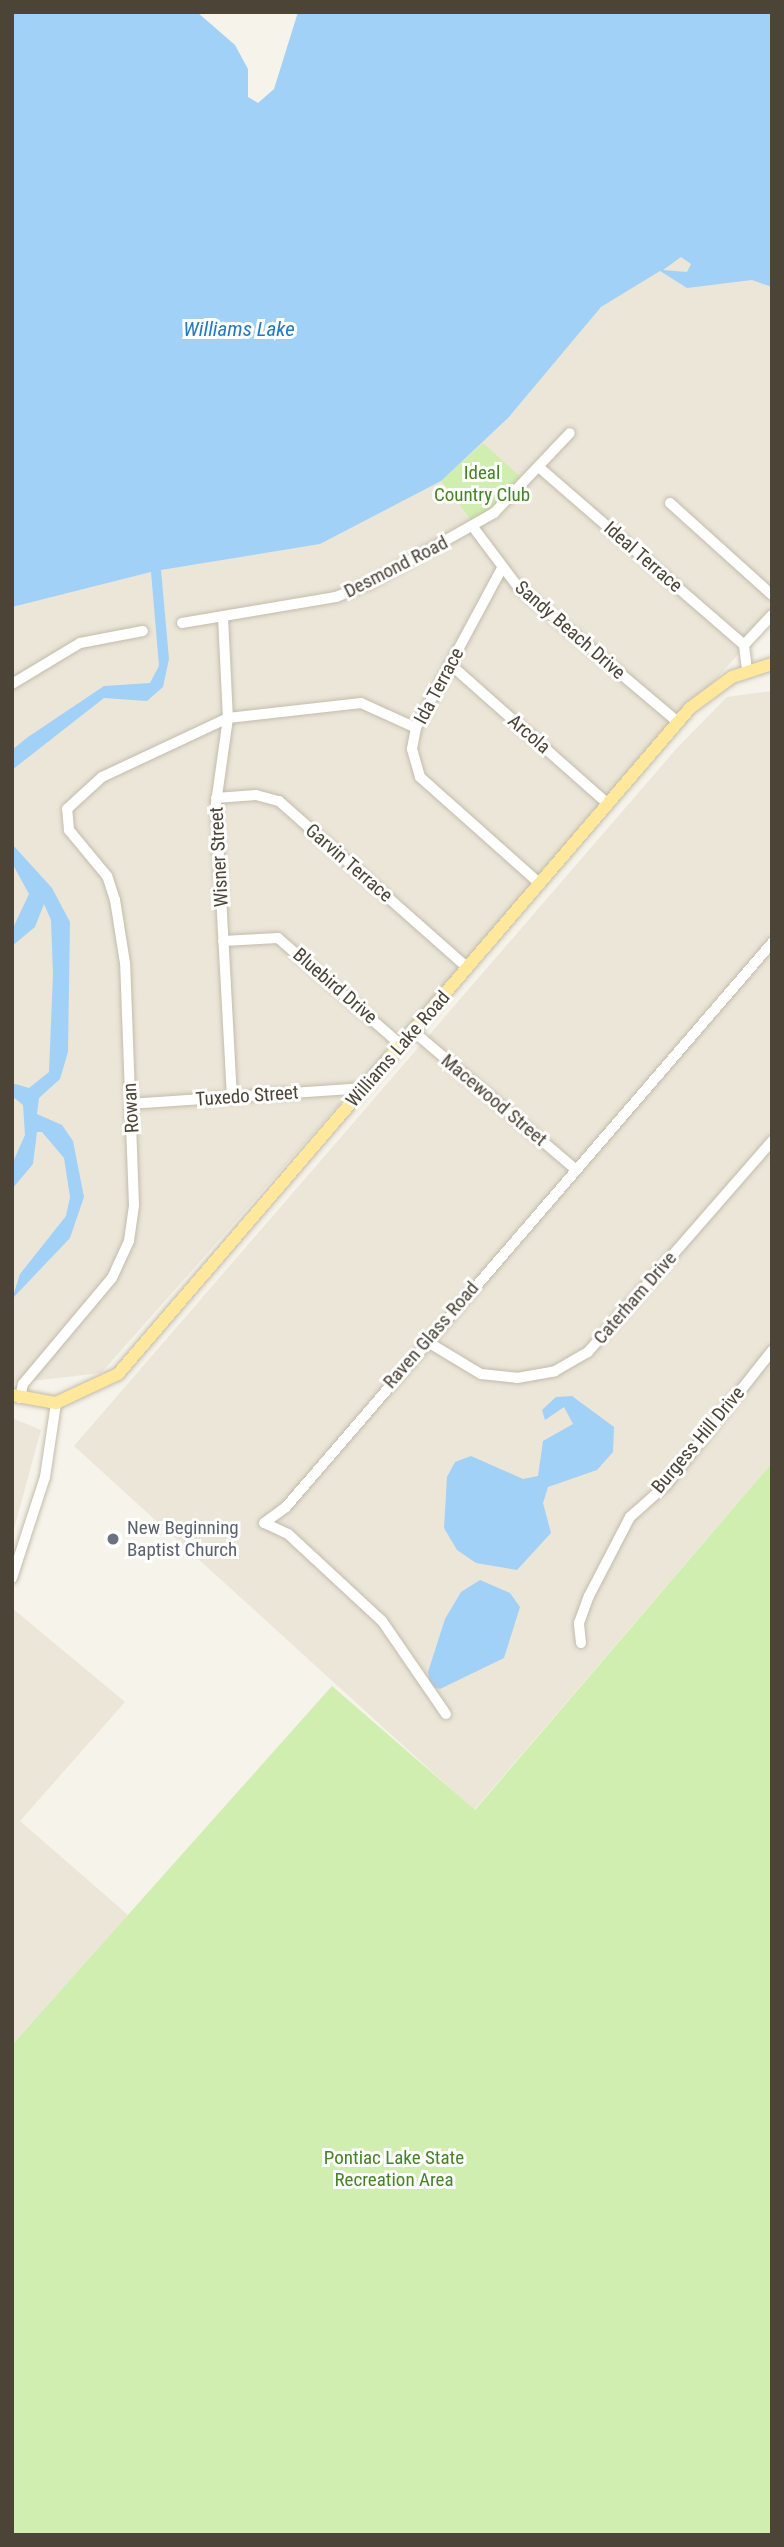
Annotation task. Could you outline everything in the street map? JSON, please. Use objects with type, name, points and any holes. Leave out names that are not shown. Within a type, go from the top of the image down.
[{"type":"main road","name":"Williams Lake Road","points":[[16,1396],[56,1403],[90,1392],[128,1365],[678,722],[710,689],[747,670],[772,664]]},
{"type":"street","name":"Desmond Road","points":[[182,623],[336,597],[473,527],[541,469],[570,433]]},
{"type":"street","name":"Ideal Terrace","points":[[541,469],[744,645]]},
{"type":"street","points":[[670,503],[772,595]]},
{"type":"street","name":"Sandy Beach Drive","points":[[473,527],[502,568],[678,722]]},
{"type":"street","name":"Ida Terrace","points":[[502,568],[416,729],[412,749],[420,777],[540,884]]},
{"type":"street","points":[[747,670],[744,645],[772,615]]},
{"type":"street","name":"Wisner Street","points":[[223,617],[228,719],[216,798],[232,1098]]},
{"type":"street","points":[[13,685],[72,646],[143,631]]},
{"type":"street","name":"Arcola","points":[[450,665],[608,804]]},
{"type":"street","points":[[228,719],[361,703],[416,729]]},
{"type":"street","name":"Rowan","points":[[16,1396],[23,1384],[112,1278],[129,1241],[130,1104],[116,900],[107,876],[64,819],[73,800],[102,777],[228,719]]},
{"type":"street","name":"Garvin Terrace","points":[[216,798],[256,794],[279,801],[468,968]]},
{"type":"street","name":"Bluebird Drive","points":[[223,941],[278,938],[401,1045]]},
{"type":"street","name":"Raven Glass Road","points":[[446,1714],[382,1621],[288,1534],[264,1523],[286,1507],[426,1341],[772,943]]},
{"type":"street","name":"Macewood Street","points":[[413,1031],[575,1169]]},
{"type":"street","name":"Tuxedo Street","points":[[130,1104],[364,1088]]},
{"type":"street","name":"Caterham Drive","points":[[426,1341],[481,1374],[517,1378],[566,1365],[621,1316],[772,1141]]},
{"type":"street","name":"Burgess Hill Drive","points":[[581,1643],[579,1623],[589,1596],[630,1517],[666,1485],[772,1351]]},
{"type":"street","points":[[12,1578],[45,1477],[56,1403]]},
{"type":"shaded area","name":"Ideal Country Club","points":[[702,181],[772,242],[772,616],[101,1373],[14,1383],[12,537]]},
{"type":"shaded area","points":[[772,691],[772,1463],[474,1810],[74,1446],[677,748],[727,697]]},
{"type":"shaded area","points":[[12,1418],[41,1430],[12,1536]]},
{"type":"shaded area","points":[[12,1608],[125,1702],[20,1821],[128,1915],[12,2045]]},
{"type":"green space","name":"Ideal Country Club","points":[[483,443],[525,481],[494,513],[472,521],[441,481]]},
{"type":"green space","name":"Pontiac Lake State Recreation Area","points":[[772,1463],[772,2535],[12,2535],[12,2045],[332,1686],[475,1810]]},
{"type":"water","name":"Williams Lake","points":[[12,12],[197,12],[235,45],[248,69],[248,97],[258,103],[274,89],[298,12],[772,12],[772,287],[752,280],[687,288],[660,271],[601,307],[508,418],[441,481],[320,544],[161,570],[169,659],[163,687],[147,701],[104,698],[12,770],[12,750],[28,737],[104,686],[150,683],[159,666],[151,572],[12,607]],"holes":[[[681,257],[691,264],[687,272],[663,270]]]},
{"type":"water","points":[[12,844],[52,888],[70,922],[68,1052],[60,1079],[39,1098],[37,1114],[62,1125],[73,1141],[84,1197],[70,1238],[12,1299],[20,1274],[66,1216],[70,1197],[64,1158],[42,1132],[37,1132],[33,1164],[12,1189],[12,1164],[25,1135],[23,1105],[12,1096],[12,1083],[29,1088],[49,1072],[53,974],[51,920],[44,904],[35,927],[12,946],[12,930],[29,894],[12,863]]},
{"type":"water","points":[[572,1396],[614,1427],[613,1452],[597,1470],[548,1487],[543,1503],[551,1533],[517,1570],[476,1563],[457,1550],[444,1528],[447,1477],[455,1462],[471,1456],[523,1479],[538,1476],[543,1441],[573,1424],[564,1407],[545,1420],[542,1410],[556,1397]]},
{"type":"water","points":[[480,1580],[510,1593],[520,1607],[504,1658],[440,1689],[430,1686],[428,1672],[445,1619],[461,1592]]},
{"type":"place","name":"New Beginning Baptist Church","points":[[113,1539]]}]
